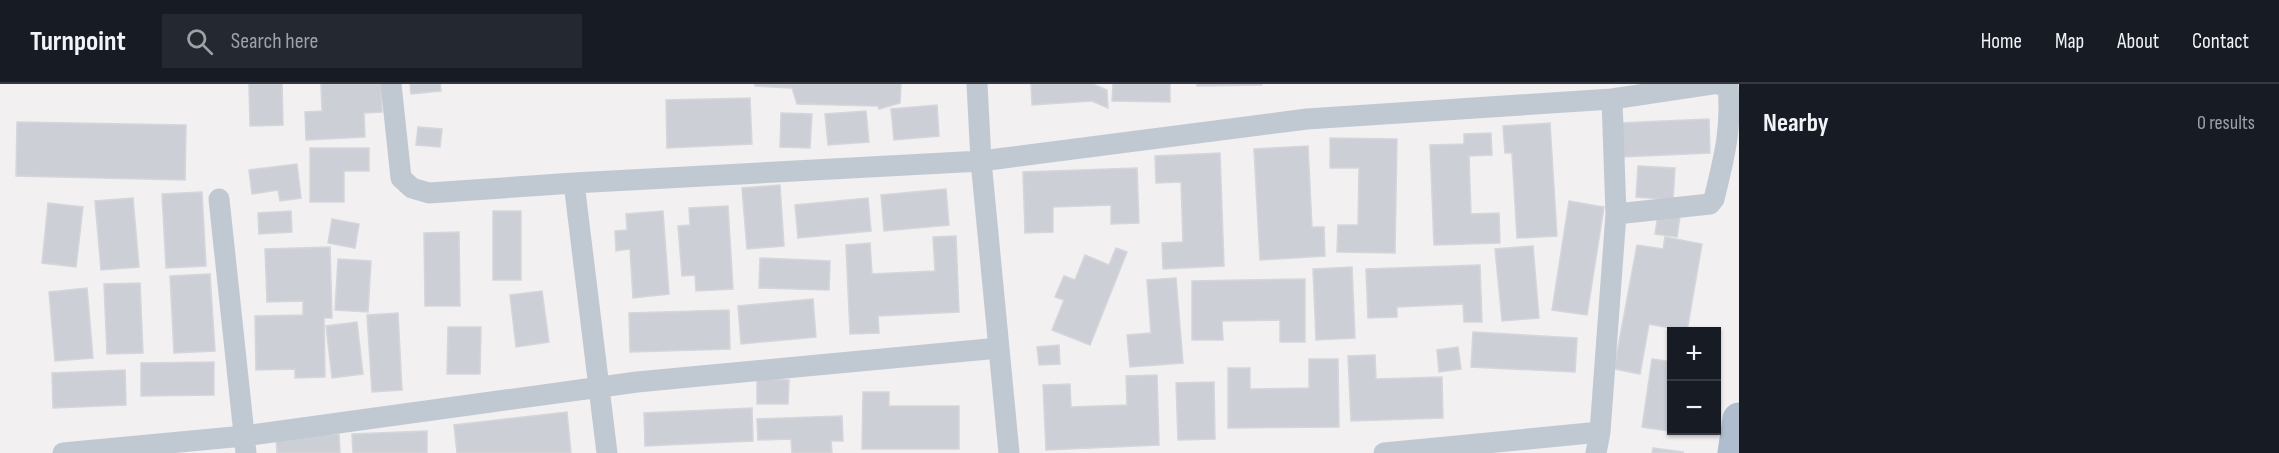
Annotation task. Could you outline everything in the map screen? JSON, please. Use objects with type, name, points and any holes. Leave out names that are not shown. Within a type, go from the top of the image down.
[{"type":"main road","points":[[1734,453],[1739,419]]},
{"type":"street","points":[[391,84],[401,178],[412,188],[429,193],[981,161],[1307,119],[1612,99],[1712,84]]},
{"type":"street","points":[[977,84],[981,161],[1009,453]]},
{"type":"street","points":[[1616,214],[1710,204],[1714,199],[1728,146],[1730,109],[1728,86],[1717,84]]},
{"type":"street","points":[[1596,453],[1600,432],[1616,214],[1612,99]]},
{"type":"street","points":[[574,183],[608,453]]},
{"type":"street","points":[[219,199],[245,445]]},
{"type":"street","points":[[63,453],[245,445],[637,382],[999,348]]},
{"type":"street","points":[[1384,453],[1600,432]]},
{"type":"building","points":[[249,84],[282,84],[283,125],[250,126]]},
{"type":"building","points":[[321,84],[381,84],[382,112],[364,113],[365,137],[306,140],[305,112],[322,111]]},
{"type":"building","points":[[410,84],[440,84],[441,91],[411,94]]},
{"type":"building","points":[[755,84],[901,84],[900,103],[879,109],[878,106],[797,104],[792,88],[755,86]]},
{"type":"building","points":[[1031,84],[1093,84],[1107,90],[1108,108],[1092,101],[1032,105]]},
{"type":"building","points":[[1113,84],[1170,84],[1170,102],[1112,101]]},
{"type":"building","points":[[1197,84],[1262,84],[1262,85],[1197,86]]},
{"type":"building","points":[[750,98],[752,144],[667,148],[666,100]]},
{"type":"building","points":[[937,105],[939,136],[894,140],[891,109]]},
{"type":"building","points":[[866,111],[869,142],[828,145],[825,114]]},
{"type":"building","points":[[781,113],[812,114],[810,148],[780,147]]},
{"type":"building","points":[[1709,119],[1710,153],[1621,157],[1619,123]]},
{"type":"building","points":[[17,122],[186,125],[185,180],[16,176]]},
{"type":"building","points":[[1550,123],[1557,236],[1517,238],[1512,153],[1505,153],[1503,126]]},
{"type":"building","points":[[418,127],[442,129],[440,147],[416,145]]},
{"type":"building","points":[[1491,133],[1492,155],[1469,156],[1471,214],[1499,213],[1500,243],[1434,245],[1430,145],[1464,144],[1464,134]]},
{"type":"building","points":[[1330,138],[1397,139],[1395,253],[1337,252],[1338,225],[1358,225],[1359,168],[1330,168]]},
{"type":"building","points":[[1308,146],[1312,227],[1324,227],[1325,256],[1260,260],[1254,149]]},
{"type":"building","points":[[310,148],[369,148],[369,171],[344,171],[344,202],[310,202]]},
{"type":"building","points":[[1220,153],[1224,266],[1163,269],[1162,243],[1183,242],[1181,182],[1156,183],[1155,156]]},
{"type":"building","points":[[297,164],[301,198],[280,201],[278,190],[252,194],[249,170]]},
{"type":"building","points":[[1638,166],[1675,168],[1673,200],[1636,197]]},
{"type":"building","points":[[1137,168],[1139,223],[1111,224],[1111,205],[1053,207],[1053,232],[1025,233],[1023,172]]},
{"type":"building","points":[[780,185],[784,246],[747,249],[742,188]]},
{"type":"building","points":[[946,189],[949,225],[884,231],[881,195]]},
{"type":"building","points":[[202,192],[206,266],[166,268],[162,194]]},
{"type":"building","points":[[133,198],[139,267],[101,270],[95,201]]},
{"type":"building","points":[[868,198],[871,231],[798,238],[795,205]]},
{"type":"building","points":[[1569,201],[1604,207],[1587,315],[1552,310]]},
{"type":"building","points":[[48,203],[83,207],[76,267],[42,263]]},
{"type":"building","points":[[728,206],[733,289],[696,291],[695,275],[682,276],[678,226],[690,225],[689,208]]},
{"type":"building","points":[[291,211],[292,232],[259,234],[258,213]]},
{"type":"building","points":[[493,211],[521,211],[521,280],[493,280]]},
{"type":"building","points":[[663,211],[669,294],[633,298],[630,249],[616,251],[615,231],[627,230],[626,214]]},
{"type":"building","points":[[1658,214],[1680,217],[1677,237],[1655,234]]},
{"type":"building","points":[[332,219],[359,224],[355,248],[328,243]]},
{"type":"building","points":[[459,232],[460,306],[425,306],[424,233]]},
{"type":"building","points":[[956,236],[959,312],[878,316],[879,333],[850,334],[846,245],[870,243],[872,274],[935,271],[933,237]]},
{"type":"building","points":[[1665,237],[1702,244],[1688,327],[1667,327],[1649,324],[1640,374],[1614,369],[1637,245],[1663,249]]},
{"type":"building","points":[[1533,246],[1539,318],[1502,321],[1495,249]]},
{"type":"building","points":[[330,247],[332,318],[324,318],[325,377],[295,378],[295,369],[256,370],[255,316],[303,315],[303,301],[267,302],[265,249]]},
{"type":"building","points":[[1116,248],[1127,252],[1090,345],[1052,330],[1064,300],[1055,297],[1064,276],[1075,280],[1085,255],[1109,265]]},
{"type":"building","points":[[760,258],[830,261],[829,290],[759,288]]},
{"type":"building","points":[[338,259],[371,261],[368,312],[335,310]]},
{"type":"building","points":[[1480,265],[1482,322],[1464,322],[1463,304],[1397,307],[1397,317],[1368,318],[1366,269]]},
{"type":"building","points":[[1352,267],[1355,338],[1316,340],[1313,269]]},
{"type":"building","points":[[210,274],[215,351],[174,353],[170,276]]},
{"type":"building","points":[[1176,278],[1183,363],[1130,367],[1127,335],[1151,333],[1147,280]]},
{"type":"building","points":[[1305,279],[1305,342],[1280,342],[1280,320],[1222,321],[1223,340],[1192,340],[1192,281]]},
{"type":"building","points":[[140,283],[143,353],[107,354],[104,284]]},
{"type":"building","points":[[87,288],[93,358],[55,361],[49,292]]},
{"type":"building","points":[[542,291],[549,342],[516,347],[510,295]]},
{"type":"building","points":[[813,299],[816,337],[741,344],[738,306]]},
{"type":"building","points":[[729,310],[730,349],[630,352],[629,313]]},
{"type":"building","points":[[398,313],[402,390],[372,392],[367,315]]},
{"type":"building","points":[[357,322],[363,374],[332,378],[326,326]]},
{"type":"building","points":[[448,327],[481,327],[480,374],[447,374]]},
{"type":"building","points":[[1473,332],[1577,338],[1575,372],[1471,367]]},
{"type":"building","points":[[1059,345],[1060,364],[1039,365],[1037,347]]},
{"type":"building","points":[[1458,347],[1461,369],[1439,372],[1437,350]]},
{"type":"building","points":[[1375,355],[1376,379],[1442,377],[1443,418],[1351,421],[1348,356]]},
{"type":"building","points":[[1309,359],[1338,359],[1339,427],[1228,428],[1228,368],[1250,368],[1250,389],[1309,388]]},
{"type":"building","points":[[1652,359],[1667,361],[1667,431],[1642,427]]},
{"type":"building","points":[[214,362],[214,395],[141,396],[141,363]]},
{"type":"building","points":[[125,370],[126,405],[53,408],[52,373]]},
{"type":"building","points":[[1157,375],[1159,445],[1046,450],[1043,385],[1070,384],[1071,407],[1127,405],[1126,376]]},
{"type":"building","points":[[757,379],[789,380],[788,404],[757,404]]},
{"type":"building","points":[[1214,382],[1215,439],[1178,440],[1176,383]]},
{"type":"building","points":[[863,392],[889,392],[889,406],[959,406],[959,449],[862,449]]},
{"type":"building","points":[[752,408],[753,441],[645,446],[644,413]]},
{"type":"building","points":[[567,412],[571,453],[457,453],[454,425]]},
{"type":"building","points":[[842,416],[843,441],[831,441],[832,453],[792,453],[791,439],[758,440],[757,419]]},
{"type":"building","points":[[427,431],[427,453],[353,453],[352,434]]},
{"type":"building","points":[[339,434],[340,453],[277,453],[276,437]]},
{"type":"building","points":[[1653,448],[1683,452],[1683,453],[1652,453]]}]
